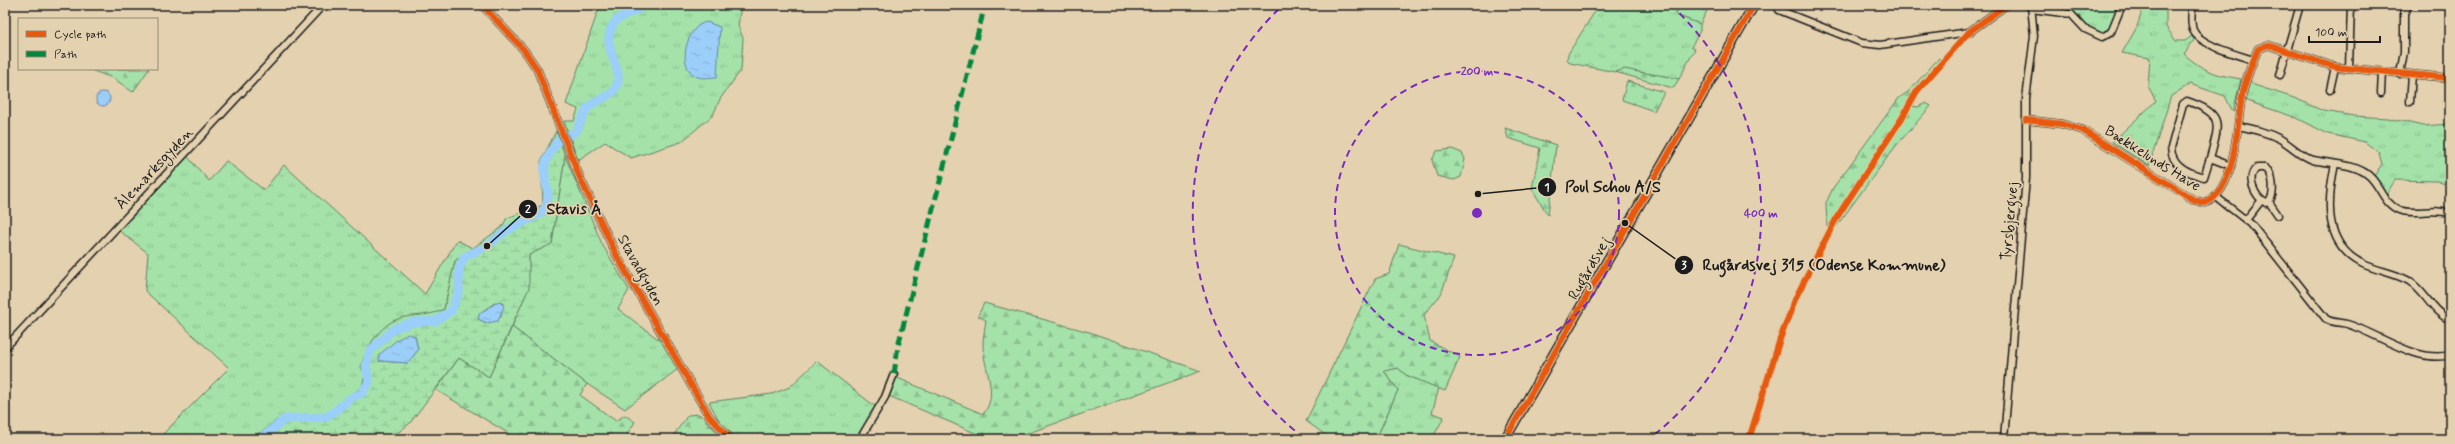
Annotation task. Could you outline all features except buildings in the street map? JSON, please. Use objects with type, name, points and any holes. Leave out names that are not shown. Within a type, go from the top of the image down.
[{"type":"main road","name":"Rugårdsvej","points":[[1505,439],[1754,5]]},
{"type":"street","name":"Ålemarksgyden","points":[[5,348],[323,5]]},
{"type":"street","name":"Stavadgyden","points":[[482,5],[524,50],[537,69],[595,212],[617,256],[709,416],[731,439]]},
{"type":"street","points":[[1779,10],[1862,43],[1880,45],[1969,32],[2006,5]]},
{"type":"street","points":[[2031,7],[2071,14],[2084,30],[2102,37],[2111,32],[2122,5]]},
{"type":"street","points":[[2192,5],[2192,25],[2196,36],[2206,43],[2253,60],[2258,49],[2262,46],[2268,45],[2335,67],[2450,78]]},
{"type":"street","points":[[2280,75],[2300,5]]},
{"type":"street","points":[[2349,68],[2351,5]]},
{"type":"street","points":[[2400,74],[2404,52],[2404,13],[2409,5]]},
{"type":"street","name":"Tyrsbjergvej","points":[[2004,439],[2026,178],[2026,99],[2034,36],[2031,7]]},
{"type":"street","name":"Bækkelunds Have","points":[[2026,120],[2062,124],[2082,130],[2194,200],[2205,203],[2215,196],[2231,166],[2239,126],[2243,92],[2253,60]]},
{"type":"street","points":[[2330,90],[2335,67]]},
{"type":"street","points":[[2381,93],[2382,71]]},
{"type":"street","points":[[2410,102],[2412,75]]},
{"type":"street","points":[[2187,101],[2208,109],[2216,120],[2216,136],[2210,158],[2204,176],[2193,174],[2180,167],[2171,154],[2171,148],[2183,104],[2187,101]]},
{"type":"street","points":[[2239,126],[2258,130],[2280,139],[2312,160],[2335,164],[2366,173],[2386,200],[2398,210],[2407,212],[2435,210],[2450,214]]},
{"type":"street","points":[[2210,158],[2231,166]]},
{"type":"street","points":[[2335,164],[2329,194],[2329,216],[2331,225],[2344,247],[2362,264],[2407,280],[2419,288],[2432,308],[2450,320]]},
{"type":"street","points":[[2261,200],[2251,179],[2254,170],[2262,167],[2268,170],[2271,176],[2273,196],[2269,202]]},
{"type":"street","name":"Bækkelunds Have","points":[[2215,196],[2246,220],[2326,319],[2332,322],[2347,324],[2414,351],[2432,355],[2450,355]]},
{"type":"street","points":[[2246,220],[2261,200]]},
{"type":"street","points":[[2261,200],[2269,202],[2278,214]]},
{"type":"street","points":[[860,439],[885,397],[894,374]]},
{"type":"green space","points":[[600,5],[741,5],[738,26],[743,38],[741,70],[720,99],[713,115],[681,142],[631,158],[605,142],[578,160],[564,121],[574,121],[578,109],[566,104]]},
{"type":"green space","points":[[1599,5],[1679,5],[1676,15],[1700,24],[1700,31],[1691,47],[1695,49],[1679,79],[1625,70],[1615,72],[1570,63],[1567,59],[1568,54]]},
{"type":"green space","points":[[1679,5],[1707,11],[1700,24],[1676,15]]},
{"type":"green space","points":[[2037,5],[2120,5],[2112,28],[2103,34],[2090,29],[2076,13]]},
{"type":"green space","points":[[2144,5],[2166,5],[2166,27],[2176,41],[2185,41],[2192,36],[2194,40],[2184,54],[2197,65],[2224,76],[2241,79],[2233,112],[2225,96],[2190,84],[2171,96],[2149,166],[2112,142],[2156,101],[2148,86],[2150,58],[2122,53],[2137,27]]},
{"type":"green space","points":[[1939,58],[1942,61],[1918,88],[1830,227],[1827,226],[1826,203],[1833,188],[1899,98],[1908,92]]},
{"type":"green space","points":[[1625,69],[1679,79],[1673,88],[1615,72]]},
{"type":"green space","points":[[91,70],[148,70],[133,92],[113,78]]},
{"type":"green space","points":[[2247,77],[2254,85],[2297,99],[2323,111],[2354,116],[2387,118],[2423,126],[2450,124],[2450,186],[2437,181],[2395,180],[2386,195],[2374,176],[2382,164],[2379,153],[2365,142],[2328,134],[2297,118],[2241,99]]},
{"type":"green space","points":[[1627,81],[1664,92],[1654,111],[1622,100]]},
{"type":"green space","points":[[1926,103],[1931,106],[1895,147],[1835,228],[1832,228],[1911,106],[1918,107]]},
{"type":"green space","points":[[1505,128],[1556,145],[1548,215],[1532,189],[1540,148],[1508,138]]},
{"type":"green space","points":[[556,131],[565,156],[552,244],[529,255],[529,288],[489,377],[459,358],[410,423],[390,439],[246,439],[262,432],[277,420],[325,415],[362,387],[365,375],[361,367],[365,354],[377,335],[393,321],[405,317],[431,314],[444,309],[455,261],[502,227],[507,218],[543,205],[541,161]],"holes":[[[496,302],[503,303],[501,317],[487,323],[478,319],[480,313]],[[415,336],[418,350],[408,363],[379,361]]]},
{"type":"green space","points":[[1452,149],[1462,153],[1465,159],[1461,177],[1454,180],[1437,176],[1432,160],[1437,151]]},
{"type":"green space","points":[[187,156],[209,181],[226,161],[264,190],[284,165],[425,294],[457,240],[474,249],[455,261],[444,309],[434,314],[393,321],[375,339],[362,387],[325,415],[277,420],[262,432],[246,439],[158,439],[229,368],[145,291],[148,253],[117,229]]},
{"type":"green space","points":[[565,156],[602,244],[629,290],[618,309],[666,345],[678,369],[625,409],[587,384],[512,327],[528,288],[529,255],[552,243]]},
{"type":"green space","points":[[1399,244],[1454,258],[1441,294],[1424,315],[1430,341],[1460,357],[1445,391],[1406,375],[1398,368],[1384,371],[1398,390],[1376,439],[1331,439],[1306,421],[1375,279],[1389,274]]},
{"type":"green space","points":[[984,303],[1089,332],[1201,371],[1012,439],[989,439],[889,396],[895,377],[983,414],[988,407],[990,398],[989,381],[983,345],[986,320],[978,316]]},
{"type":"green space","points":[[512,327],[587,384],[580,395],[616,421],[625,415],[635,422],[624,439],[518,439],[436,390],[459,358],[489,377]]},
{"type":"green space","points":[[817,361],[877,408],[856,439],[737,439],[721,424],[709,402],[772,394],[790,387]]},
{"type":"green space","points":[[1398,368],[1406,375],[1439,388],[1432,413],[1444,417],[1432,439],[1376,439],[1398,390],[1384,371]]},
{"type":"green space","points":[[699,414],[724,439],[671,439],[688,415]]},
{"type":"water","points":[[707,22],[720,27],[717,77],[703,78],[698,77],[691,72],[685,57],[689,39],[694,31],[700,25]]},
{"type":"water","points":[[100,92],[106,92],[110,96],[110,102],[106,106],[100,106],[96,102],[96,96]]},
{"type":"water","points":[[499,301],[504,306],[498,321],[487,323],[478,319],[480,313]]},
{"type":"water","points":[[408,334],[415,336],[418,350],[408,363],[379,361],[379,355],[398,339]]},
{"type":"waterway","points":[[260,439],[285,419],[327,417],[351,398],[362,393],[369,382],[366,366],[370,351],[395,328],[414,322],[435,321],[451,311],[459,291],[459,269],[464,257],[487,246],[506,231],[541,213],[546,207],[548,201],[544,168],[546,161],[557,142],[561,138],[575,132],[588,108],[609,95],[615,89],[618,81],[618,73],[610,49],[610,31],[618,19],[637,10],[643,5]]},
{"type":"marked path","points":[[894,374],[898,346],[985,5]]},
{"type":"cycle path","points":[[482,5],[524,50],[537,69],[580,178],[617,256],[709,416],[731,439]]},
{"type":"cycle path","points":[[1505,439],[1754,5]]},
{"type":"cycle path","points":[[1749,439],[1780,339],[1796,297],[1837,217],[1902,118],[1917,91],[1969,32],[2006,5]]},
{"type":"cycle path","points":[[2026,120],[2062,124],[2082,130],[2194,200],[2205,203],[2215,197],[2223,186],[2229,173],[2236,142],[2244,88],[2258,49],[2268,45],[2335,67],[2450,78]]},
{"type":"place","name":"Poul Schou A/S","points":[[1478,194]]},
{"type":"place","name":"Rugårdsvej 315 (Odense Kommune)","points":[[1625,223]]},
{"type":"place","name":"Stavis Å","points":[[487,246]]}]
